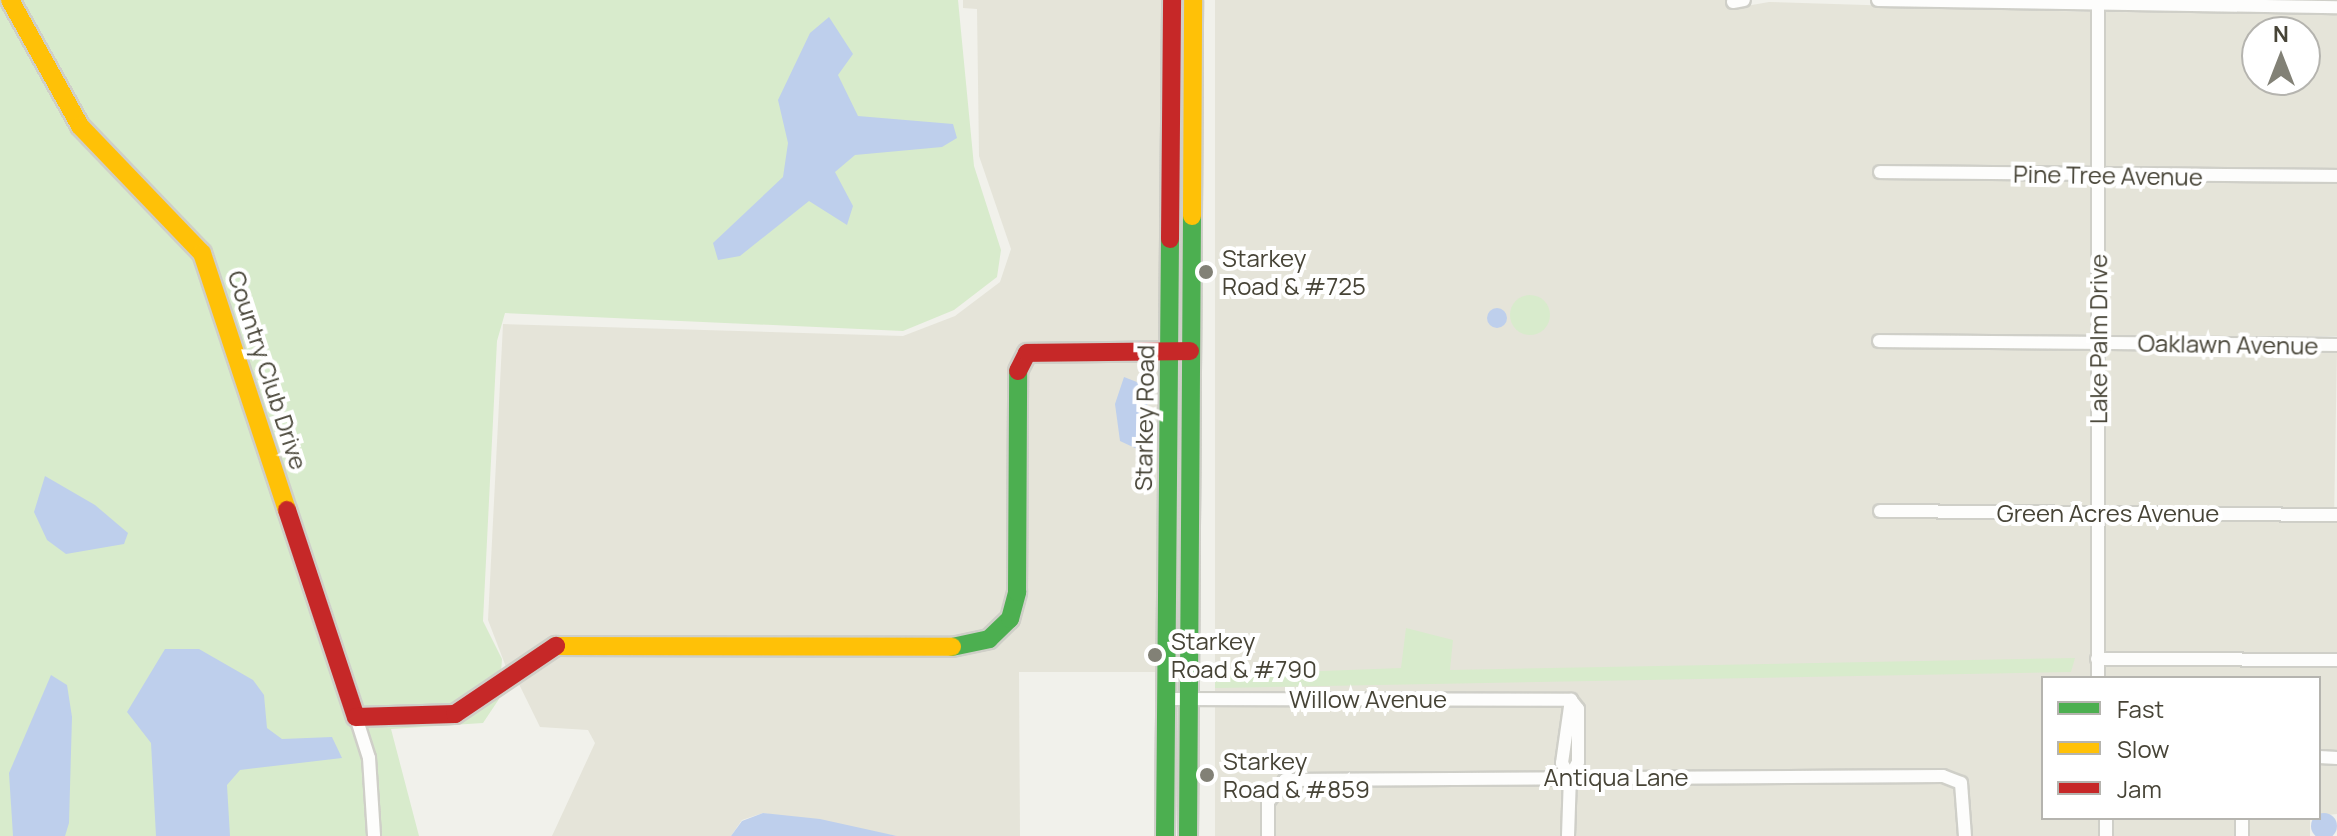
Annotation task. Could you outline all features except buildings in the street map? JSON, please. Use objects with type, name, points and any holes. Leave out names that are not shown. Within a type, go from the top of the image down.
[{"type":"street","name":"Country Club Drive","points":[[10,0],[80,126],[202,253],[369,758],[374,836]]},
{"type":"street","name":"Starkey Road","points":[[1165,836],[1172,0]]},
{"type":"street","name":"Starkey Road","points":[[1188,836],[1193,0]]},
{"type":"street","points":[[1878,0],[2337,7]]},
{"type":"street","name":"Lake Palm Drive","points":[[2098,3],[2098,676]]},
{"type":"street","name":"Pine Tree Avenue","points":[[1880,172],[2337,176]]},
{"type":"street","name":"Oaklawn Avenue","points":[[1879,341],[2337,345]]},
{"type":"street","points":[[356,717],[455,714],[478,704],[541,650],[575,640],[930,651],[989,639],[1010,619],[1017,592],[1018,367],[1027,353],[1190,351]]},
{"type":"street","name":"Green Acres Avenue","points":[[1880,511],[2337,515]]},
{"type":"street","points":[[2097,659],[2337,660]]},
{"type":"street","name":"Willow Avenue","points":[[1165,699],[1571,700],[1562,763],[1570,777]]},
{"type":"street","name":"Antiqua Lane","points":[[1268,836],[1273,788],[1285,780],[1943,776],[1961,783],[1965,836]]},
{"type":"street","points":[[1568,836],[1570,777]]},
{"type":"shaded area","points":[[963,0],[1166,0],[1163,346],[1026,347],[1005,616],[960,643],[540,644],[506,667],[488,620],[503,324],[903,336],[955,316],[1000,282],[1011,249],[979,156],[977,9],[963,8]]},
{"type":"shaded area","points":[[1215,0],[1727,0],[1729,9],[1769,2],[2092,12],[2093,168],[1874,165],[1874,177],[2093,181],[2092,336],[1874,335],[1874,347],[2092,349],[2092,506],[1875,505],[1874,517],[2092,518],[2092,676],[2041,676],[2041,820],[2101,820],[2101,836],[1215,836],[1215,705],[1576,706],[1576,694],[1215,692]]},
{"type":"shaded area","points":[[2104,12],[2337,13],[2337,170],[2104,169]]},
{"type":"shaded area","points":[[2104,181],[2337,181],[2337,336],[2104,336]]},
{"type":"shaded area","points":[[2103,349],[2337,353],[2334,510],[2100,506]]},
{"type":"shaded area","points":[[1163,358],[1160,672],[1019,672],[1020,836],[897,836],[763,813],[742,820],[731,836],[552,836],[595,743],[588,730],[540,727],[515,676],[543,656],[576,647],[929,658],[990,645],[1014,624],[1024,369],[1030,359]]},
{"type":"shaded area","points":[[2103,519],[2337,519],[2337,652],[2103,652]]},
{"type":"shaded area","points":[[2224,661],[2337,667],[2337,814],[2321,816],[2321,676],[2103,676],[2103,665]]},
{"type":"shaded area","points":[[2112,820],[2310,820],[2310,836],[2112,836]]},
{"type":"green space","points":[[0,0],[958,0],[974,166],[1001,250],[997,277],[954,310],[903,331],[505,313],[497,341],[483,621],[502,659],[499,699],[483,723],[391,729],[419,836],[0,836]]},
{"type":"green space","points":[[1530,295],[1544,301],[1550,315],[1544,329],[1530,335],[1516,329],[1510,315],[1516,301]]},
{"type":"green space","points":[[1406,628],[1453,640],[1450,670],[2075,658],[2071,672],[1215,688],[1215,675],[1401,668]]},
{"type":"water","points":[[829,17],[853,54],[838,75],[858,116],[953,124],[957,138],[942,147],[855,155],[835,172],[853,206],[847,225],[809,201],[740,256],[718,260],[713,243],[783,177],[788,143],[778,100],[810,33]]},
{"type":"water","points":[[1497,308],[1504,311],[1507,318],[1504,325],[1497,328],[1490,325],[1487,318],[1490,311]]},
{"type":"water","points":[[1124,377],[1147,386],[1148,454],[1120,441],[1115,404]]},
{"type":"water","points":[[45,476],[95,505],[128,533],[124,544],[66,554],[47,540],[34,512]]},
{"type":"water","points":[[165,649],[199,649],[253,680],[264,695],[267,728],[282,739],[332,737],[342,758],[240,770],[227,785],[230,836],[156,836],[151,743],[127,712]]},
{"type":"water","points":[[51,675],[67,685],[72,717],[69,823],[65,836],[13,836],[9,773]]},
{"type":"water","points":[[763,813],[820,819],[897,836],[731,836],[742,821]]},
{"type":"water","points":[[2321,814],[2329,814],[2336,821],[2336,831],[2330,837],[2318,837],[2312,831],[2312,821],[2321,820]]},
{"type":"traffic: fast","points":[[1188,836],[1192,216]]},
{"type":"traffic: fast","points":[[1165,836],[1170,239]]},
{"type":"traffic: fast","points":[[952,647],[989,639],[1010,619],[1017,592],[1018,371]]},
{"type":"traffic: slow","points":[[10,0],[80,126],[202,253],[287,510]]},
{"type":"traffic: slow","points":[[1192,216],[1193,0]]},
{"type":"traffic: slow","points":[[556,646],[952,647]]},
{"type":"traffic: jam","points":[[1170,239],[1172,0]]},
{"type":"traffic: jam","points":[[1018,371],[1027,353],[1190,351]]},
{"type":"traffic: jam","points":[[287,510],[356,717],[455,714],[556,646]]},
{"type":"place","name":"Starkey Road & #725","points":[[1206,272]]},
{"type":"place","name":"Starkey Road & #790","points":[[1155,655]]},
{"type":"place","name":"Starkey Road & #859","points":[[1207,775]]}]
